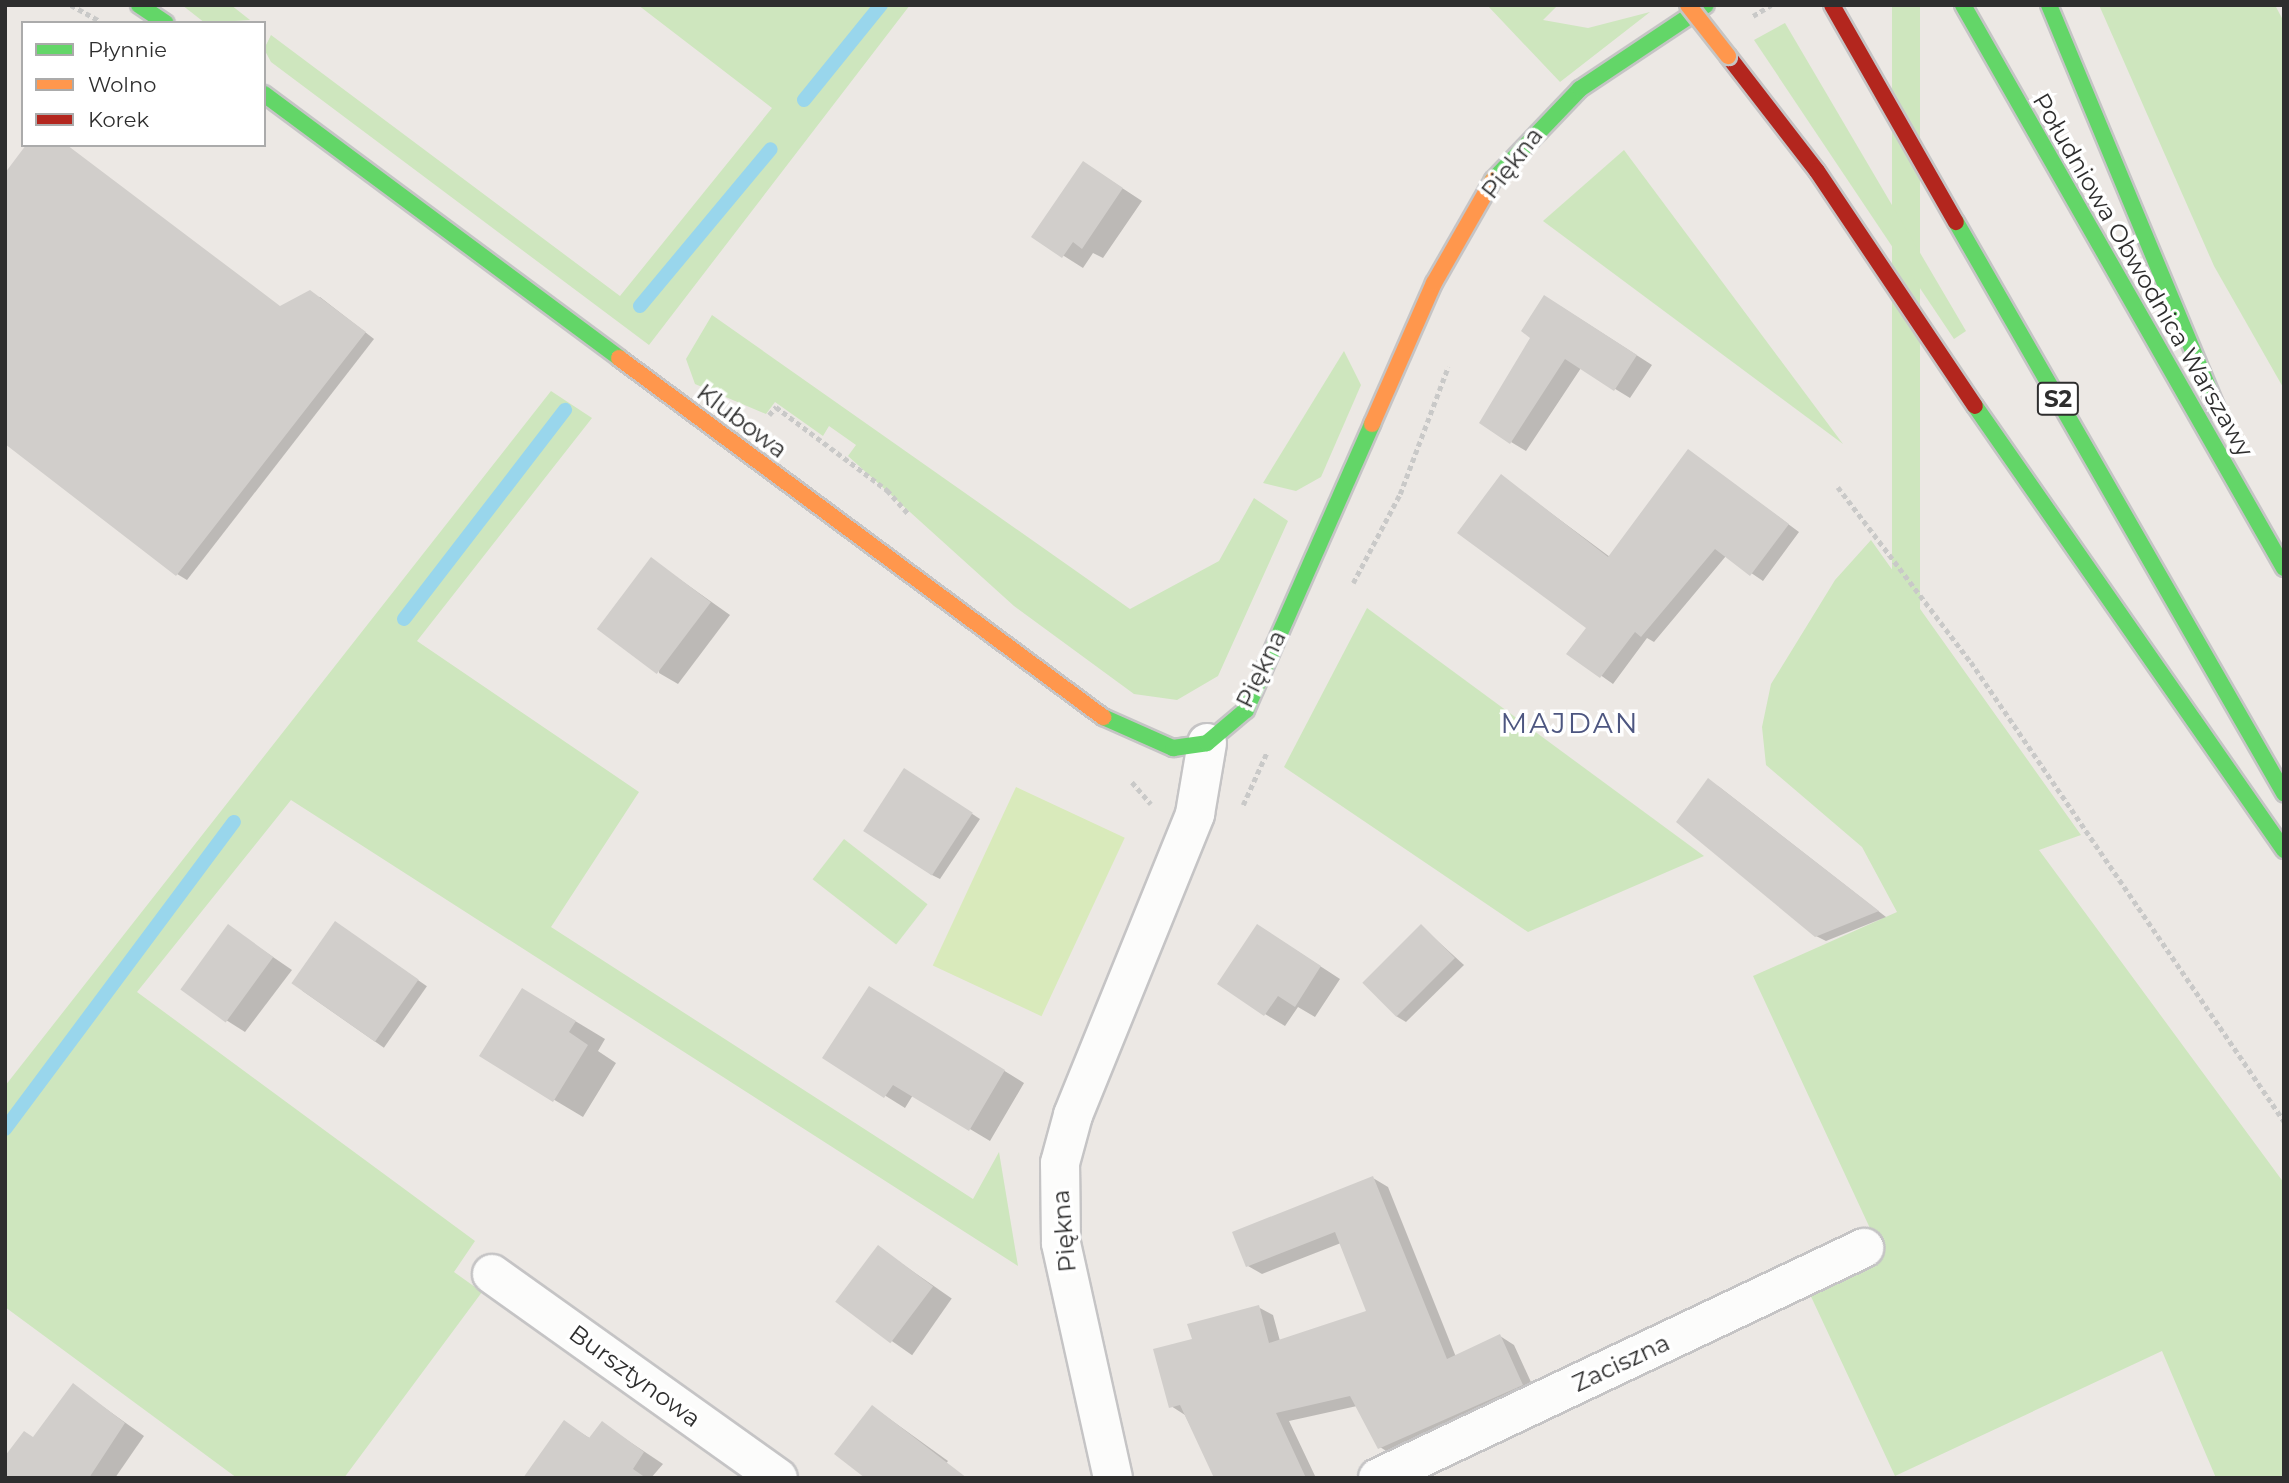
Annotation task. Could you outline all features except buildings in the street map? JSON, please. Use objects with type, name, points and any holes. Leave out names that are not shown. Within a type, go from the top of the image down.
[{"type":"main road","points":[[139,5],[163,21]]},
{"type":"main road","points":[[1688,5],[1817,171],[2102,595],[2284,850]]},
{"type":"main road","name":"Piękna","points":[[1207,743],[1246,710],[1434,283],[1492,181],[1580,89],[1706,5]]},
{"type":"main road","name":"S2","points":[[1832,5],[2284,793]]},
{"type":"main road","name":"Południowa Obwodnica Warszawy","points":[[1963,5],[2284,568]]},
{"type":"main road","points":[[2049,5],[2092,120],[2284,559]]},
{"type":"main road","name":"Klubowa","points":[[266,95],[1119,729],[1173,748],[1207,743]]},
{"type":"street","name":"Piękna","points":[[1113,1478],[1061,1243],[1060,1163],[1073,1115],[1195,814],[1207,743]]},
{"type":"street","name":"Zaciszna","points":[[1378,1478],[1864,1248]]},
{"type":"street","name":"Bursztynowa","points":[[492,1274],[778,1478]]},
{"type":"path","points":[[71,5],[98,21]]},
{"type":"path","points":[[1744,21],[1771,5]]},
{"type":"path","points":[[1346,595],[1400,494],[1443,390],[1451,353]]},
{"type":"path","points":[[741,448],[776,407],[887,490],[919,524]]},
{"type":"path","points":[[1838,487],[1971,662],[2284,1121]]},
{"type":"path","points":[[1238,817],[1272,741]]},
{"type":"path","points":[[1128,778],[1146,794],[1154,818]]},
{"type":"green space","points":[[182,5],[231,5],[250,20],[235,21],[202,21]]},
{"type":"green space","points":[[638,5],[910,5],[649,345],[271,62],[266,53],[266,45],[271,35],[620,296],[772,108]]},
{"type":"green space","points":[[1487,5],[1558,5],[1543,20],[1588,28],[1650,12],[1560,82]]},
{"type":"green space","points":[[1892,5],[1920,5],[1920,800],[1892,800]]},
{"type":"green space","points":[[2099,5],[2275,5],[2284,22],[2284,389],[2214,266]]},
{"type":"green space","points":[[1785,23],[1966,331],[1954,339],[1754,40]]},
{"type":"green space","points":[[1624,150],[1843,444],[1543,221]]},
{"type":"green space","points":[[712,315],[1130,609],[1219,561],[1254,498],[1288,521],[1218,676],[1177,700],[1134,694],[1014,606],[848,456],[856,445],[829,426],[823,436],[775,402],[766,414],[695,384],[686,359]]},
{"type":"green space","points":[[1344,351],[1361,385],[1321,477],[1296,491],[1263,483]]},
{"type":"green space","points":[[551,391],[592,418],[417,641],[639,792],[551,927],[973,1199],[999,1152],[1018,1266],[291,800],[137,992],[475,1241],[454,1272],[482,1292],[344,1478],[237,1478],[5,1307],[5,1086]]},
{"type":"green space","points":[[1871,540],[2081,835],[2039,850],[2284,1183],[2284,1478],[2216,1478],[2162,1351],[1895,1476],[1807,1288],[1881,1252],[1753,976],[1897,912],[1862,847],[1766,765],[1762,727],[1771,684],[1835,580]]},
{"type":"green space","points":[[1367,608],[1704,856],[1528,932],[1284,767]]},
{"type":"green space","points":[[1016,787],[1125,838],[1042,1016],[933,966]]},
{"type":"green space","points":[[844,839],[928,904],[896,944],[813,879]]},
{"type":"waterway","points":[[804,100],[881,5]]},
{"type":"waterway","points":[[640,306],[771,149]]},
{"type":"waterway","points":[[404,619],[565,410]]},
{"type":"waterway","points":[[5,1129],[234,822]]},
{"type":"traffic: fast","points":[[139,5],[163,21]]},
{"type":"traffic: fast","points":[[1493,180],[1580,89],[1706,5]]},
{"type":"traffic: fast","points":[[1963,5],[2284,568]]},
{"type":"traffic: fast","points":[[2049,5],[2218,410]]},
{"type":"traffic: fast","points":[[266,95],[619,358]]},
{"type":"traffic: fast","points":[[1956,222],[2284,793]]},
{"type":"traffic: fast","points":[[1975,406],[2284,850]]},
{"type":"traffic: fast","points":[[1103,717],[1173,748],[1207,743],[1246,710],[1372,424]]},
{"type":"traffic: slow","points":[[1688,5],[1728,56]]},
{"type":"traffic: slow","points":[[1372,424],[1434,283],[1493,180]]},
{"type":"traffic: slow","points":[[619,358],[1103,717]]},
{"type":"traffic: jam","points":[[1832,5],[1956,222]]},
{"type":"traffic: jam","points":[[1728,56],[1817,171],[1975,406]]},
{"type":"district","name":"MAJDAN","points":[[1570,723]]}]
